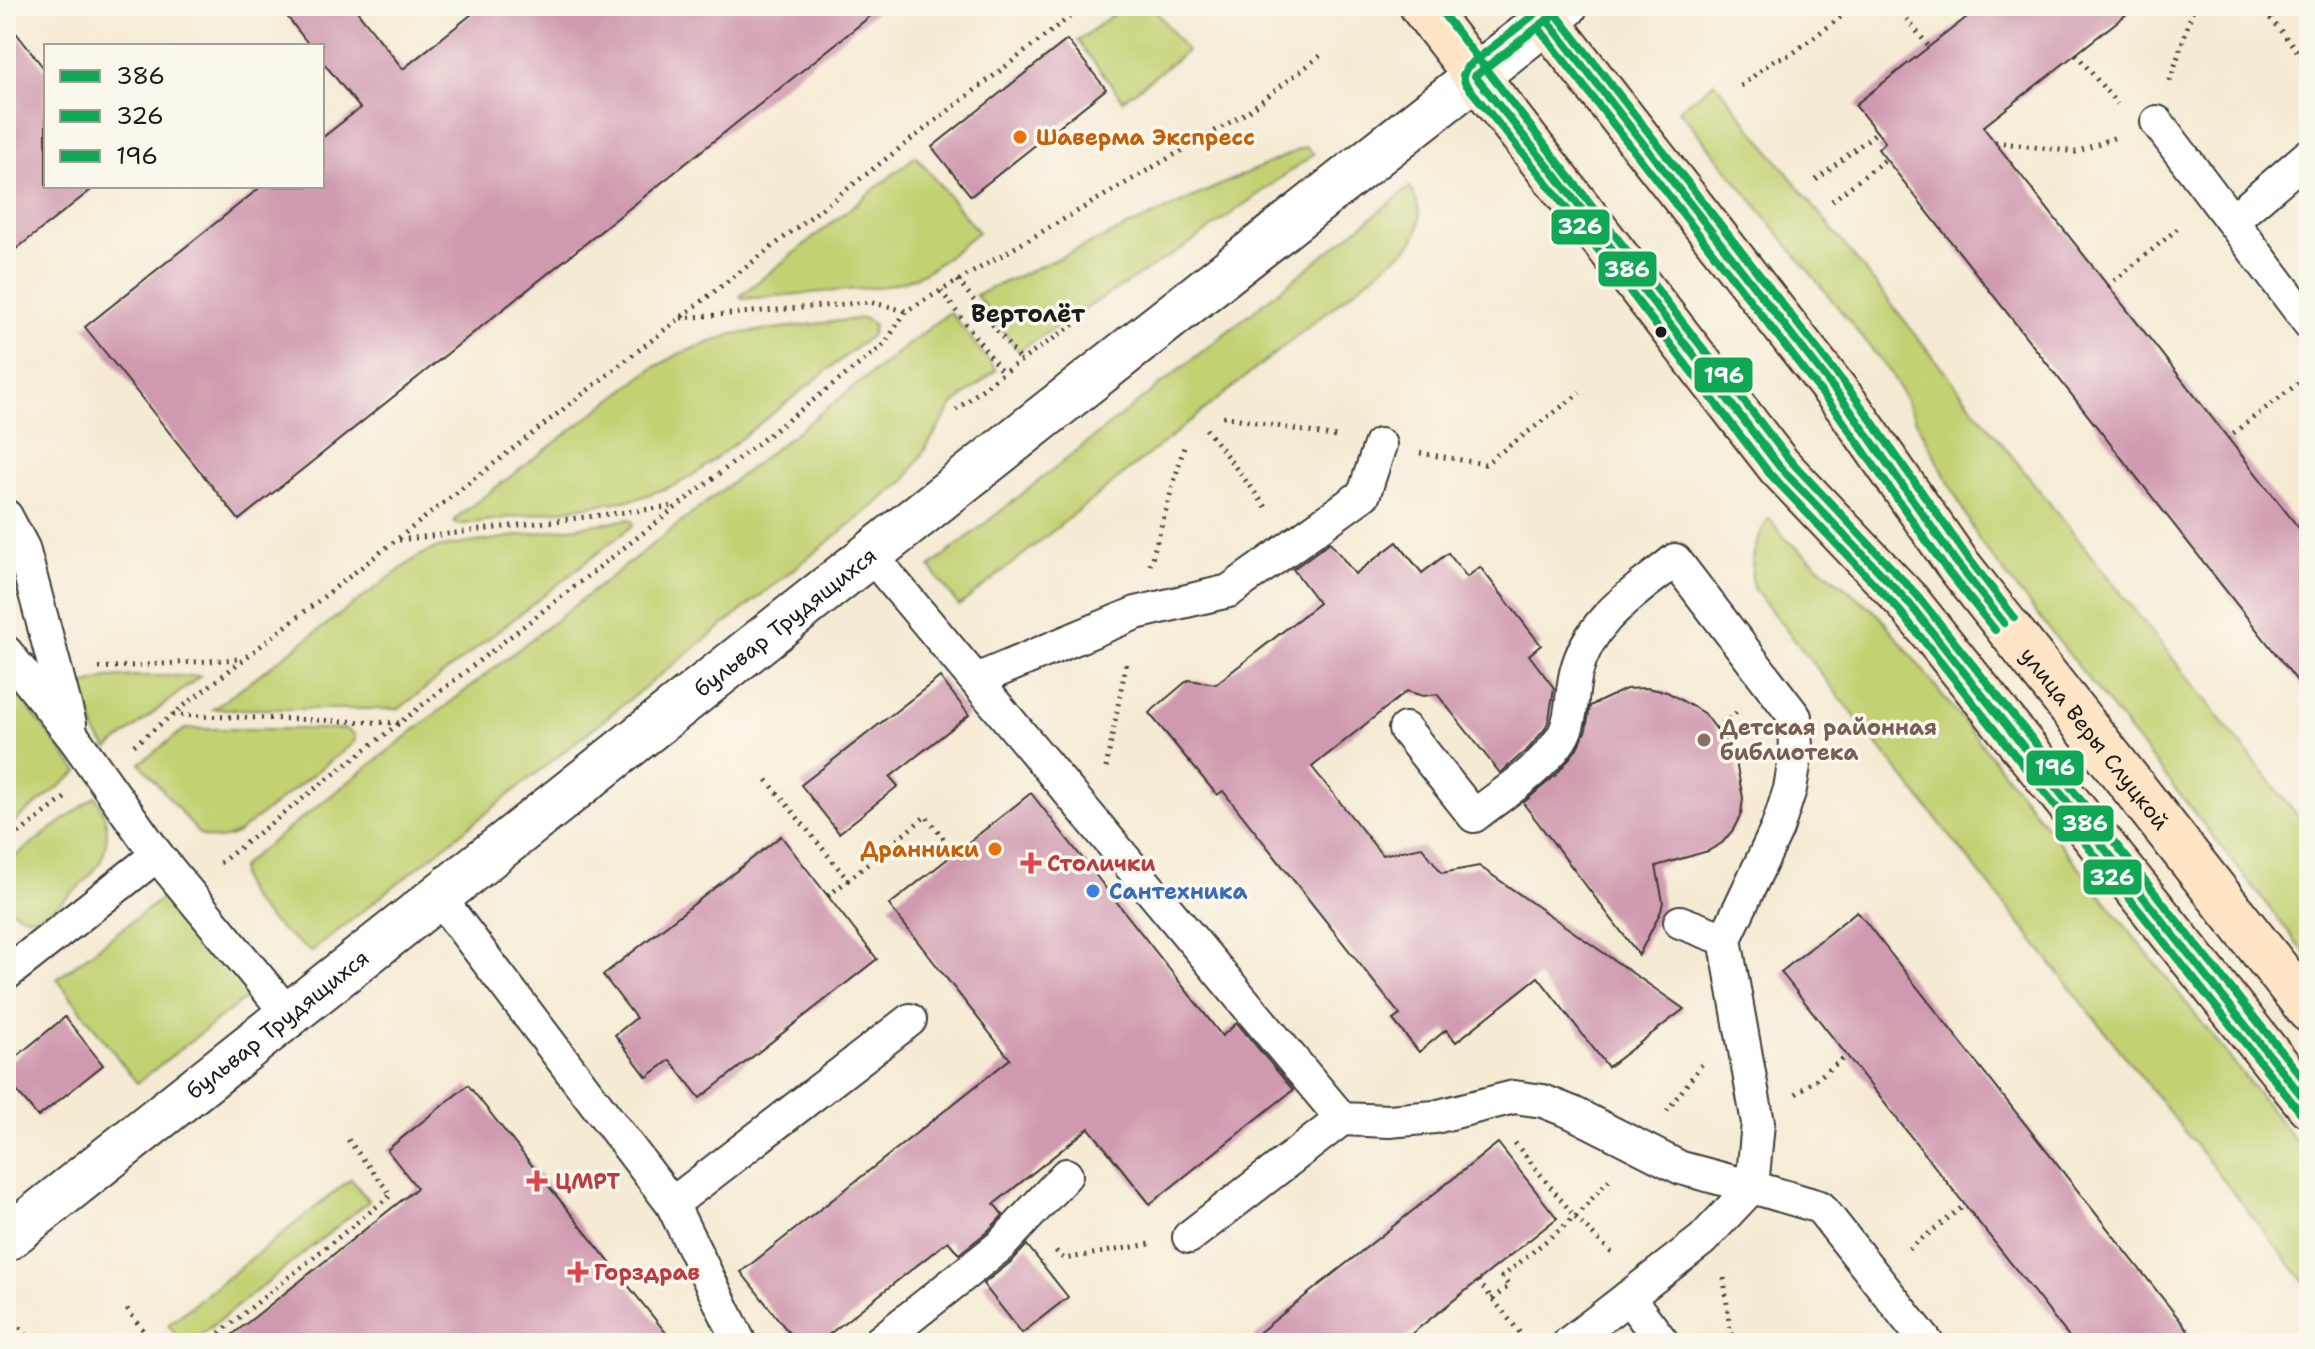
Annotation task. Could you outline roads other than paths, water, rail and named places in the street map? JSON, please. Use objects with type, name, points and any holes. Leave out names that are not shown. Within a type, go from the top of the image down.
[{"type":"street","points":[[1422,6],[1779,466],[1908,602],[2309,1105]]},
{"type":"street","name":"бульвар Трудящихся","points":[[6,1239],[1475,76],[1549,11]]},
{"type":"street","name":"улица Веры Слуцкой","points":[[1549,11],[1848,407],[1956,562],[2309,1010]]},
{"type":"lane","points":[[2157,122],[2309,323]]},
{"type":"lane","points":[[2225,209],[2309,155]]},
{"type":"lane","points":[[976,680],[1136,613],[1229,591],[1364,494],[1380,445]]},
{"type":"lane","points":[[6,516],[23,548],[74,738]]},
{"type":"lane","points":[[870,554],[1342,1119]]},
{"type":"lane","points":[[1405,729],[1474,816],[1544,760],[1564,736],[1576,673],[1588,640],[1607,615],[1675,560],[1795,717],[1796,753],[1790,789],[1777,829],[1725,939],[1758,1123],[1752,1187],[1702,1240],[1569,1343]]},
{"type":"lane","points":[[6,652],[74,738],[157,855],[288,1014]]},
{"type":"lane","points":[[6,974],[157,855]]},
{"type":"lane","points":[[438,896],[672,1204],[740,1343]]},
{"type":"lane","points":[[1680,922],[1725,939]]},
{"type":"lane","points":[[672,1204],[910,1020]]},
{"type":"lane","points":[[1189,1237],[1342,1119],[1389,1121],[1435,1117],[1514,1097],[1543,1101],[1681,1168],[1820,1207],[1927,1343]]},
{"type":"lane","points":[[878,1343],[1000,1246],[1066,1175]]},
{"type":"lane","points":[[1637,1290],[1663,1343]]},
{"type":"place","name":"Шаверма Экспресс","points":[[1020,137]]},
{"type":"place","name":"Детская районная библиотека","points":[[1704,740]]},
{"type":"place","name":"Дранники","points":[[995,849]]},
{"type":"place","name":"Столички","points":[[1031,863]]},
{"type":"place","name":"Сантехника","points":[[1093,891]]},
{"type":"place","name":"ЦМРТ","points":[[537,1181]]},
{"type":"place","name":"Горздрав","points":[[578,1272]]},
{"type":"district","name":"Вертолёт","points":[[1028,314]]}]
